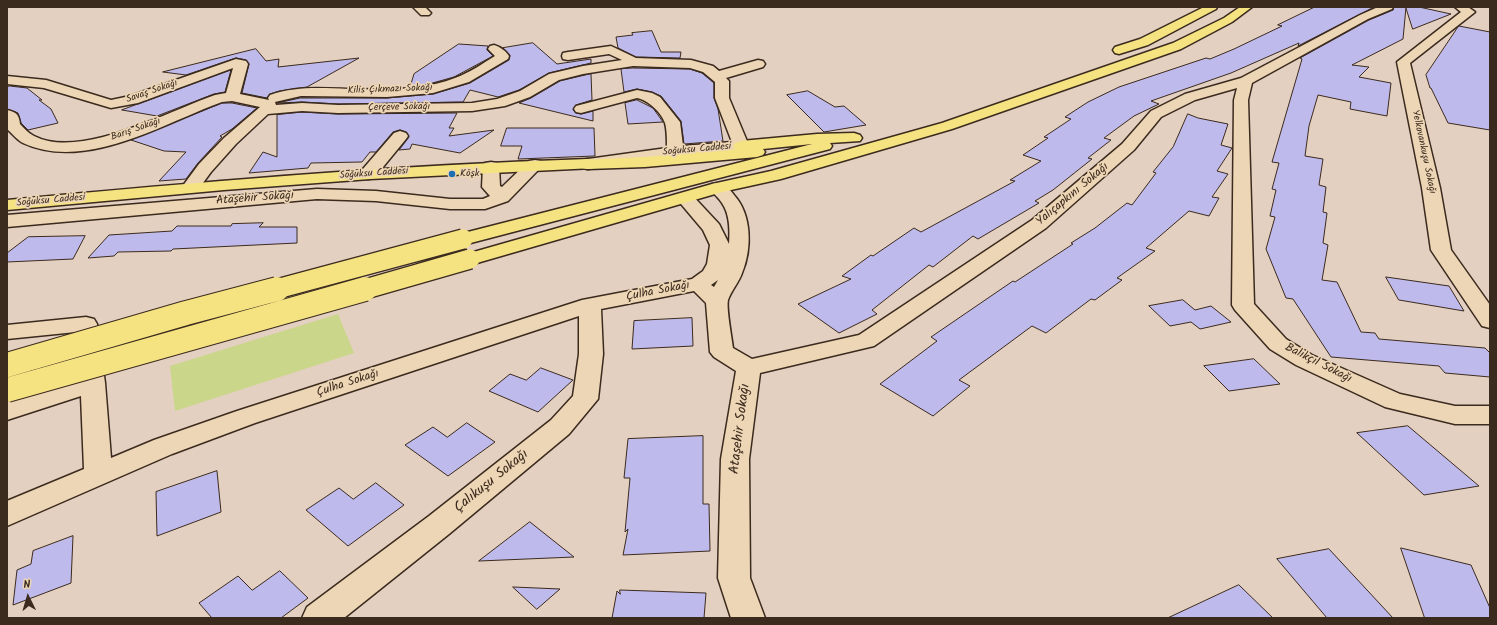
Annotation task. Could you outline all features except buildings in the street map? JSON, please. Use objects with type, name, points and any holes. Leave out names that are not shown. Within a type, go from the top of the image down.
[{"type":"main road","points":[[1108,54],[1144,42],[1212,7]]},
{"type":"main road","points":[[645,162],[676,166],[710,182],[775,175],[947,126],[1176,46],[1228,20],[1247,7]]},
{"type":"main road","points":[[7,365],[194,311],[466,249],[580,226],[678,192],[824,146],[861,136],[741,146]]},
{"type":"main road","points":[[595,165],[824,146]]},
{"type":"main road","name":"Soğuksu Caddesi","points":[[7,205],[368,174],[535,165],[595,165]]},
{"type":"main road","points":[[595,165],[656,176],[678,192]]},
{"type":"main road","points":[[595,165],[620,175],[623,179],[624,188],[622,197]]},
{"type":"main road","points":[[7,390],[466,249],[622,197],[678,192]]},
{"type":"street","name":"Yalıçapkını Sokağı","points":[[749,368],[866,341],[1039,224],[1128,148],[1156,114],[1190,97],[1208,92],[1244,90],[1364,17],[1388,7]]},
{"type":"street","name":"Yelkovankuşu Sokağı","points":[[1460,7],[1469,12],[1403,62],[1431,188],[1441,250],[1490,321]]},
{"type":"street","name":"Kilis Çıkmazı Sokağı","points":[[266,107],[276,97],[290,93],[308,91],[352,92],[440,88],[459,82],[503,56],[494,48]]},
{"type":"street","name":"Çerçeve Sokağı","points":[[568,56],[611,50],[633,62]]},
{"type":"street","name":"Çerçeve Sokağı","points":[[266,107],[338,109],[472,107],[506,100],[525,94],[554,77],[582,70],[633,62],[692,64],[708,69],[717,76]]},
{"type":"street","name":"Savaş Sokağı","points":[[7,80],[46,84],[98,102],[115,104],[133,100],[236,63],[241,64],[232,97]]},
{"type":"street","points":[[741,146],[722,98],[722,81],[717,76],[758,64]]},
{"type":"street","name":"Balıkçıl Sokağı","points":[[1244,90],[1243,305],[1278,344],[1304,360],[1394,401],[1455,415],[1490,415]]},
{"type":"street","points":[[581,109],[636,94],[647,96],[655,100],[672,122],[676,152]]},
{"type":"street","name":"Barış Sokağı","points":[[10,116],[12,125],[28,139],[55,146],[78,147],[133,133],[220,98],[232,97],[266,107]]},
{"type":"street","points":[[191,188],[205,168],[230,141],[266,107]]},
{"type":"street","points":[[368,174],[400,136]]},
{"type":"street","name":"Soğuksu Caddesi","points":[[595,165],[622,158],[741,146]]},
{"type":"street","points":[[491,168],[491,186],[502,197],[535,165]]},
{"type":"street","points":[[708,293],[733,271],[739,235],[737,217],[732,202],[710,182]]},
{"type":"street","points":[[678,192],[712,228],[720,245],[717,264],[712,275],[708,293]]},
{"type":"street","name":"Ataşehir Sokağı","points":[[7,220],[317,194],[376,196],[450,204],[486,204],[502,197]]},
{"type":"street","name":"Ataşehir Sokağı","points":[[708,293],[722,352],[749,368],[735,459],[734,578],[748,618]]},
{"type":"street","name":"Çulha Sokağı","points":[[7,514],[163,447],[246,417],[590,305],[708,293]]},
{"type":"street","name":"Çalıkuşu Sokağı","points":[[319,618],[439,525],[560,427],[585,400],[591,354],[590,305]]},
{"type":"street","points":[[7,332],[86,324],[93,383],[98,475]]},
{"type":"street","points":[[7,411],[93,383]]},
{"type":"green space","points":[[338,314],[354,353],[175,411],[170,366]]},
{"type":"place","name":"Köşk","points":[[452,174]]}]
